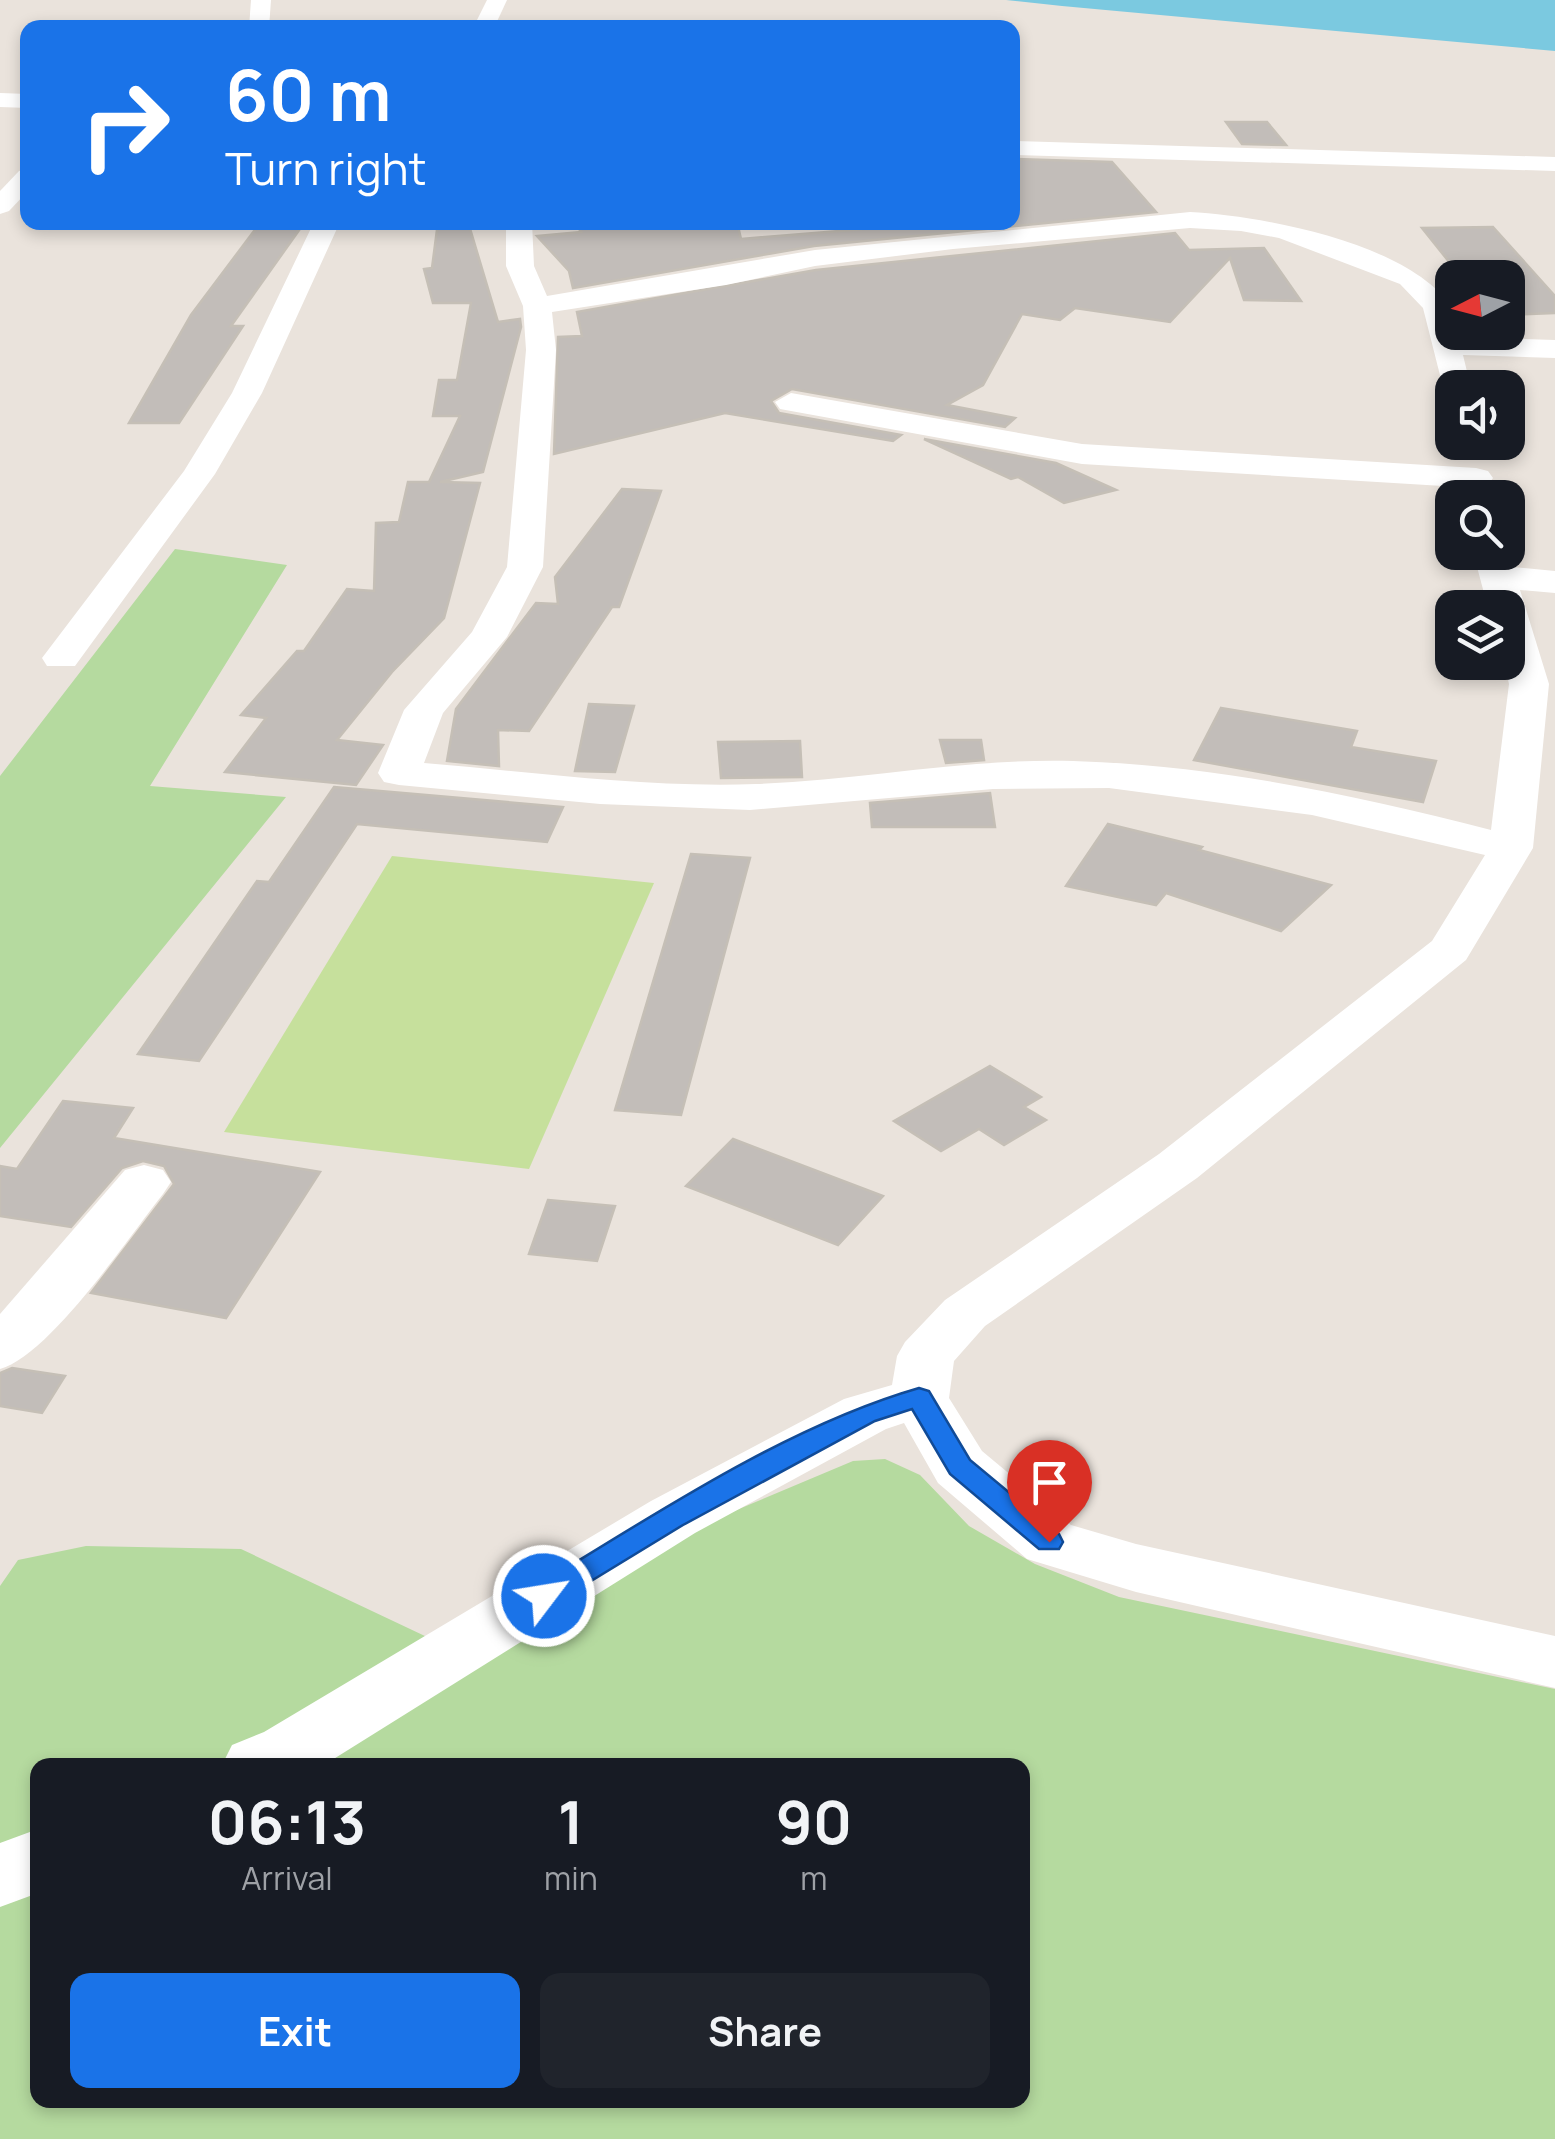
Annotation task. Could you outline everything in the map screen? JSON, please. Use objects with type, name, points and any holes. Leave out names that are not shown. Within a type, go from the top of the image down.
[{"type":"street","points":[[1020,148],[1222,151],[1555,164]]},
{"type":"street","points":[[0,206],[20,185]]},
{"type":"street","points":[[537,306],[726,277],[814,258],[1190,220],[1284,231],[1410,278],[1435,304]]},
{"type":"street","points":[[60,658],[208,458],[247,393],[323,230]]},
{"type":"street","points":[[519,230],[520,266],[537,306],[541,350],[525,567],[488,637],[424,710],[399,773],[692,797],[800,796],[948,778],[1106,774],[1268,793],[1393,817],[1511,848]]},
{"type":"street","points":[[960,230],[973,239]]},
{"type":"street","points":[[1525,347],[1555,348]]},
{"type":"street","points":[[791,402],[1082,454],[1435,484]]},
{"type":"street","points":[[1555,582],[1501,586],[1529,684],[1511,848],[1450,950],[1178,1166],[965,1312],[926,1356],[919,1398],[960,1467],[1049,1542],[1155,1572],[1555,1662]]},
{"type":"street","points":[[0,1349],[60,1285],[144,1182]]},
{"type":"street","points":[[274,1758],[673,1517],[866,1414],[919,1398]]},
{"type":"street","points":[[0,1876],[30,1863]]},
{"type":"green space","points":[[175,549],[287,565],[150,786],[286,797],[0,1148],[0,776]]},
{"type":"green space","points":[[392,856],[654,883],[529,1169],[224,1132]]},
{"type":"green space","points":[[885,1459],[920,1475],[969,1526],[1035,1564],[1119,1597],[1555,1689],[1555,2139],[0,2139],[0,1900],[30,1887],[30,2108],[1030,2108],[1030,1758],[319,1758],[684,1532],[853,1461]]},
{"type":"green space","points":[[86,1546],[241,1549],[427,1637],[272,1739],[226,1758],[30,1758],[30,1839],[0,1852],[0,1586],[18,1560]]},
{"type":"water","points":[[1006,0],[1555,0],[1555,51],[1062,6]]},
{"type":"building","points":[[1226,122],[1267,122],[1286,145],[1242,144]]},
{"type":"building","points":[[1020,159],[1112,162],[1156,212],[1020,226]]},
{"type":"building","points":[[1493,227],[1523,260],[1448,260],[1422,228]]},
{"type":"building","points":[[255,230],[299,230],[231,326],[243,326],[179,423],[129,423],[191,315]]},
{"type":"building","points":[[437,230],[470,230],[498,322],[520,319],[521,327],[483,472],[440,482],[480,483],[444,618],[392,672],[337,740],[383,745],[356,785],[225,772],[266,718],[241,715],[297,651],[304,651],[347,589],[374,591],[376,523],[399,522],[408,482],[429,482],[460,416],[433,416],[439,380],[457,380],[471,303],[433,303],[424,269],[432,268]]},
{"type":"building","points":[[580,230],[739,230],[741,239],[851,230],[975,230],[814,246],[573,288],[569,271],[537,236]]},
{"type":"building","points":[[1175,233],[1189,250],[1264,248],[1301,301],[1244,300],[1230,258],[1170,322],[1075,308],[1060,320],[1022,314],[983,385],[947,405],[1015,418],[1005,427],[792,389],[771,401],[779,413],[901,435],[893,441],[725,413],[554,454],[558,337],[582,336],[577,312],[816,270]]},
{"type":"building","points":[[1525,263],[1555,296],[1555,313],[1525,314]]},
{"type":"building","points":[[924,439],[1056,463],[1116,490],[1064,503],[1018,477],[1011,479]]},
{"type":"building","points":[[622,489],[661,491],[619,607],[612,607],[529,731],[498,730],[499,766],[447,761],[456,709],[536,603],[558,604],[555,577]]},
{"type":"building","points":[[589,704],[634,706],[615,772],[575,771]]},
{"type":"building","points":[[1221,708],[1357,731],[1351,747],[1436,761],[1423,802],[1194,760]]},
{"type":"building","points":[[940,740],[981,740],[984,760],[946,763]]},
{"type":"building","points":[[800,741],[802,777],[721,778],[718,742]]},
{"type":"building","points":[[334,787],[563,807],[547,842],[357,824],[199,1061],[138,1054],[257,881],[269,882]]},
{"type":"building","points":[[990,793],[995,827],[872,827],[870,803]]},
{"type":"building","points":[[1108,824],[1331,885],[1281,931],[1166,893],[1156,905],[1066,886]]},
{"type":"building","points":[[691,854],[750,858],[681,1115],[615,1110]]},
{"type":"building","points":[[990,1066],[1041,1097],[1024,1107],[1046,1120],[1004,1145],[979,1129],[941,1151],[894,1121]]},
{"type":"building","points":[[63,1101],[133,1108],[114,1138],[320,1172],[226,1318],[91,1293],[174,1184],[164,1166],[143,1161],[122,1168],[71,1227],[0,1216],[0,1166],[17,1169]]},
{"type":"building","points":[[733,1139],[883,1196],[838,1245],[686,1186]]},
{"type":"building","points":[[548,1200],[615,1206],[597,1261],[529,1254]]},
{"type":"building","points":[[12,1368],[65,1376],[42,1413],[0,1406],[0,1373]]},
{"type":"route","points":[[544,1596],[673,1517],[866,1414],[919,1398],[960,1467],[1049,1542]]}]
